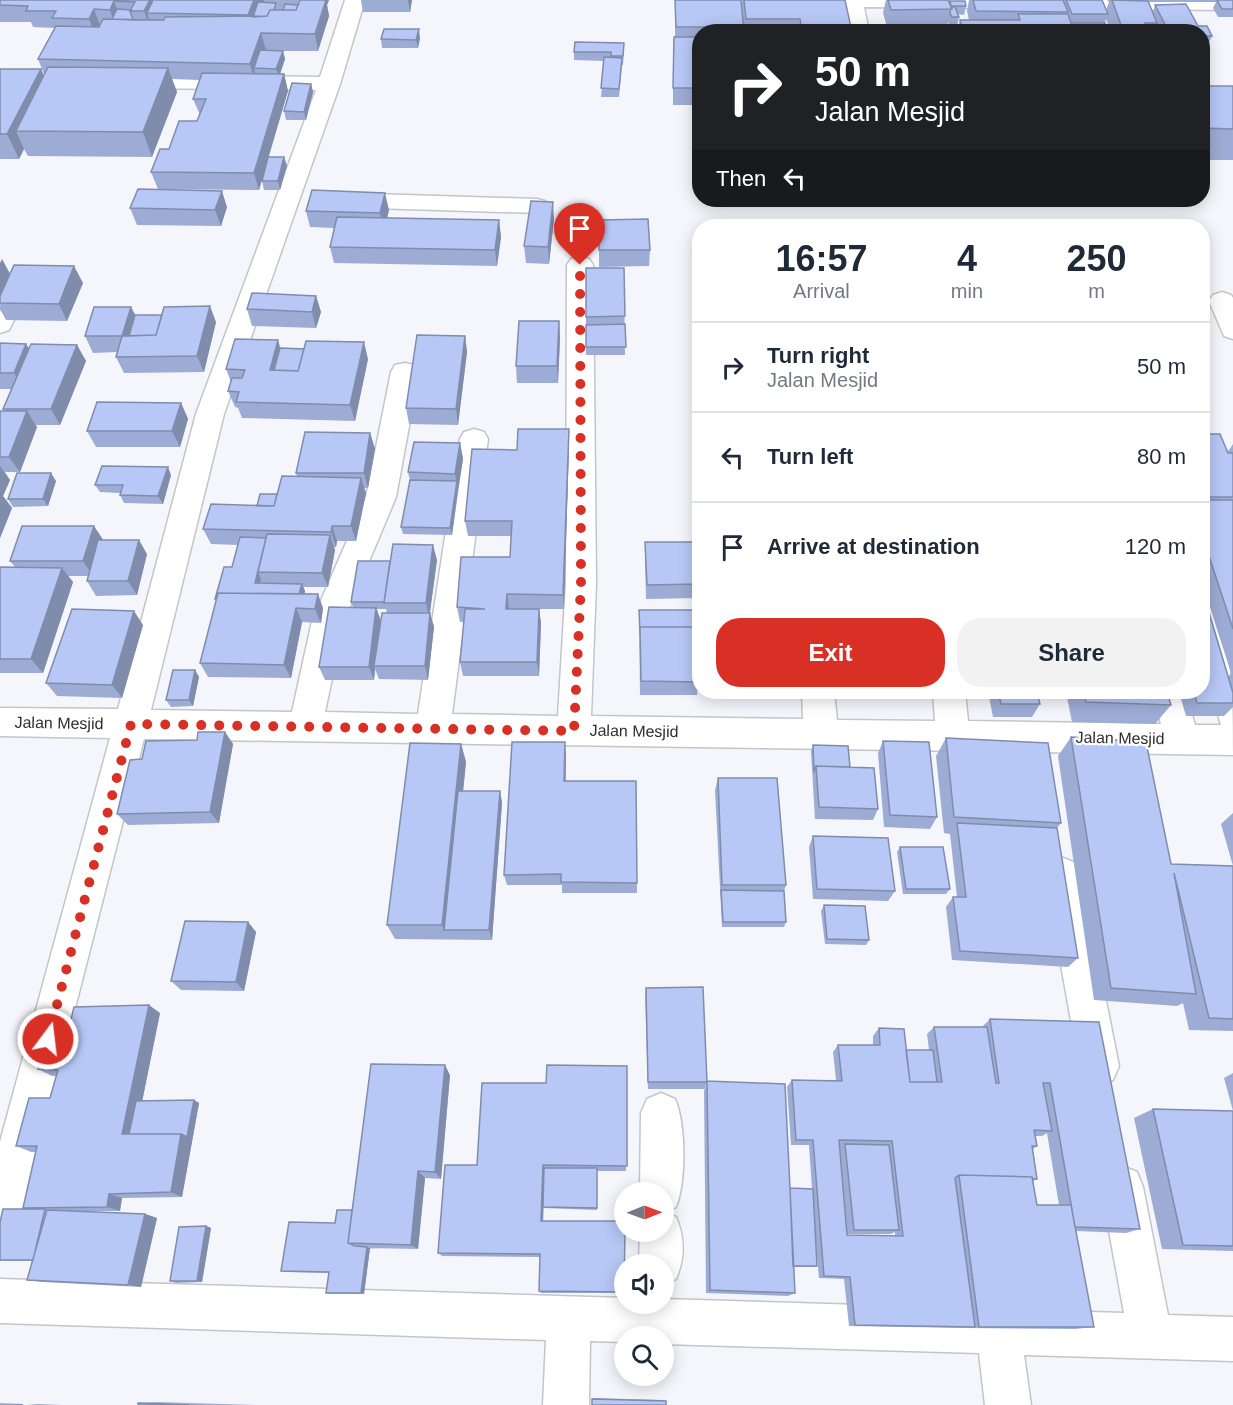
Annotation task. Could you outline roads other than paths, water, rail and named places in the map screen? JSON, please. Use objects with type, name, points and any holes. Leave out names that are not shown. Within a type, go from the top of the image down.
[{"type":"street","points":[[0,1219],[131,724],[210,414],[307,199],[329,84],[355,0]]},
{"type":"street","points":[[819,0],[1233,4]]},
{"type":"street","points":[[853,0],[858,24]]},
{"type":"street","points":[[106,80],[329,84]]},
{"type":"street","points":[[307,199],[537,206]]},
{"type":"street","points":[[574,731],[581,583],[580,265]]},
{"type":"street","points":[[1222,301],[1233,330]]},
{"type":"street","points":[[305,726],[328,621],[381,497],[405,372]]},
{"type":"street","points":[[433,728],[474,439]]},
{"type":"street","points":[[1210,636],[1233,715]]},
{"type":"street","points":[[818,699],[821,734]]},
{"type":"street","points":[[950,699],[953,736]]},
{"type":"street","points":[[1171,699],[1182,740]]},
{"type":"street","name":"Jalan Mesjid","points":[[0,722],[953,736],[1041,755],[1182,740],[1233,740]]},
{"type":"street","points":[[1057,843],[1106,1101]]},
{"type":"street","points":[[661,1182],[662,1113]]},
{"type":"street","points":[[1114,1148],[1149,1336]]},
{"type":"street","points":[[0,1301],[569,1318],[630,1314]]},
{"type":"street","points":[[674,1313],[998,1332],[1233,1339]]},
{"type":"street","points":[[566,1405],[569,1318]]},
{"type":"street","points":[[998,1332],[1008,1405]]}]
